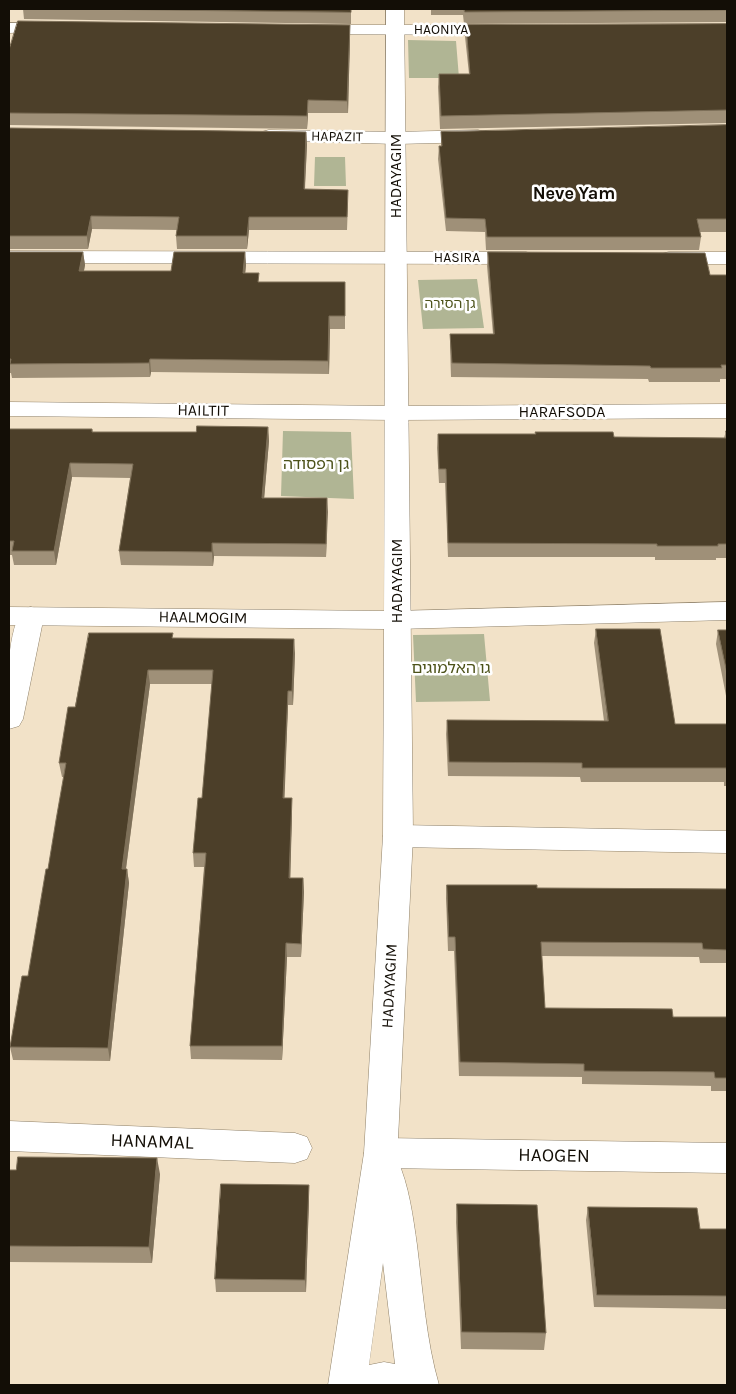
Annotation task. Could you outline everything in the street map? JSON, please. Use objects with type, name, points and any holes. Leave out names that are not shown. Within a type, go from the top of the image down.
[{"type":"street","points":[[298,30],[395,20]]},
{"type":"street","name":"HAONIYA","points":[[395,20],[523,30]]},
{"type":"street","name":"HADAYAGIM","points":[[347,1385],[381,1153],[398,836],[395,20]]},
{"type":"street","points":[[9,28],[74,27]]},
{"type":"street","name":"HAPAZIT","points":[[246,136],[396,138]]},
{"type":"street","points":[[396,138],[493,136]]},
{"type":"street","points":[[9,258],[396,259]]},
{"type":"street","name":"HASIRA","points":[[396,259],[546,258]]},
{"type":"street","points":[[651,258],[727,258]]},
{"type":"street","name":"HAILTIT","points":[[9,408],[397,412]]},
{"type":"street","name":"HARAFSODA","points":[[397,412],[727,411]]},
{"type":"street","points":[[397,620],[727,611]]},
{"type":"street","points":[[9,719],[20,616]]},
{"type":"street","name":"HAALMOGIM","points":[[20,616],[397,620]]},
{"type":"street","points":[[398,836],[727,842]]},
{"type":"street","name":"HANAMAL","points":[[9,1136],[295,1148]]},
{"type":"street","name":"HADAYAGIM","points":[[381,1153],[395,1214],[406,1317],[412,1356],[420,1385]]},
{"type":"street","name":"HAOGEN","points":[[381,1153],[727,1158]]},
{"type":"street","points":[[359,1385],[384,1380],[409,1385]]},
{"type":"green space","points":[[408,40],[456,41],[459,78],[409,78]]},
{"type":"green space","points":[[315,157],[345,157],[346,186],[314,186]]},
{"type":"green space","name":"גן הסירה","points":[[477,279],[484,328],[423,329],[418,280]]},
{"type":"green space","name":"גן רפסודה","points":[[283,431],[351,432],[354,499],[281,496]]},
{"type":"green space","name":"גו האלמוגים","points":[[484,634],[490,701],[416,702],[413,635]]},
{"type":"building","points":[[82,9],[351,9],[351,12]]},
{"type":"building","points":[[464,9],[727,9],[727,10],[465,12]]},
{"type":"building","points":[[18,21],[350,25],[347,101],[308,100],[307,116],[9,113],[9,50]]},
{"type":"building","points":[[727,24],[727,110],[441,116],[439,74],[470,74],[466,25]]},
{"type":"building","points":[[727,125],[727,219],[697,219],[701,237],[487,237],[485,219],[446,218],[439,146],[442,146],[441,132]]},
{"type":"building","points":[[9,128],[306,132],[304,189],[348,190],[347,217],[249,217],[247,236],[176,236],[179,217],[91,216],[87,236],[9,236]]},
{"type":"building","points":[[9,252],[83,252],[79,271],[171,271],[174,252],[245,252],[243,273],[259,273],[258,282],[345,282],[345,316],[329,316],[328,361],[150,359],[149,363],[10,364]]},
{"type":"building","points":[[488,252],[705,253],[710,275],[727,275],[727,365],[721,365],[722,368],[651,368],[650,366],[452,363],[450,334],[494,334]]},
{"type":"building","points":[[197,426],[268,427],[262,498],[327,498],[326,544],[212,543],[212,552],[119,551],[133,464],[70,463],[54,551],[12,551],[14,541],[9,541],[9,429],[92,429],[92,432],[196,432]]},
{"type":"building","points":[[613,432],[614,437],[727,438],[727,544],[718,544],[718,546],[657,546],[657,544],[448,543],[446,469],[439,469],[438,434]]},
{"type":"building","points":[[596,629],[660,629],[675,724],[727,724],[727,772],[726,768],[582,768],[582,763],[449,762],[447,720],[608,721]]},
{"type":"building","points":[[718,630],[727,630],[727,673]]},
{"type":"building","points":[[89,633],[173,633],[172,638],[294,639],[292,691],[288,691],[283,798],[292,798],[289,878],[303,878],[301,944],[286,943],[282,1046],[190,1046],[206,853],[193,853],[198,798],[202,798],[213,670],[148,670],[122,869],[127,869],[108,1048],[10,1047],[22,976],[28,976],[46,869],[48,869],[66,763],[59,763],[68,707],[75,707]]},
{"type":"building","points":[[447,885],[537,885],[537,888],[727,889],[727,950],[703,949],[702,943],[541,942],[545,1008],[672,1009],[673,1017],[727,1017],[727,1078],[715,1078],[714,1072],[584,1071],[584,1064],[460,1062],[455,937],[449,937]]},
{"type":"building","points":[[18,1157],[157,1158],[149,1247],[9,1246],[9,1170],[16,1170]]},
{"type":"building","points":[[221,1184],[309,1185],[305,1280],[215,1279]]},
{"type":"building","points":[[457,1204],[537,1205],[546,1333],[462,1332]]},
{"type":"building","points":[[588,1207],[697,1208],[700,1229],[727,1229],[727,1296],[597,1295]]},
{"type":"district","name":"Neve Yam","points":[[574,194]]}]
